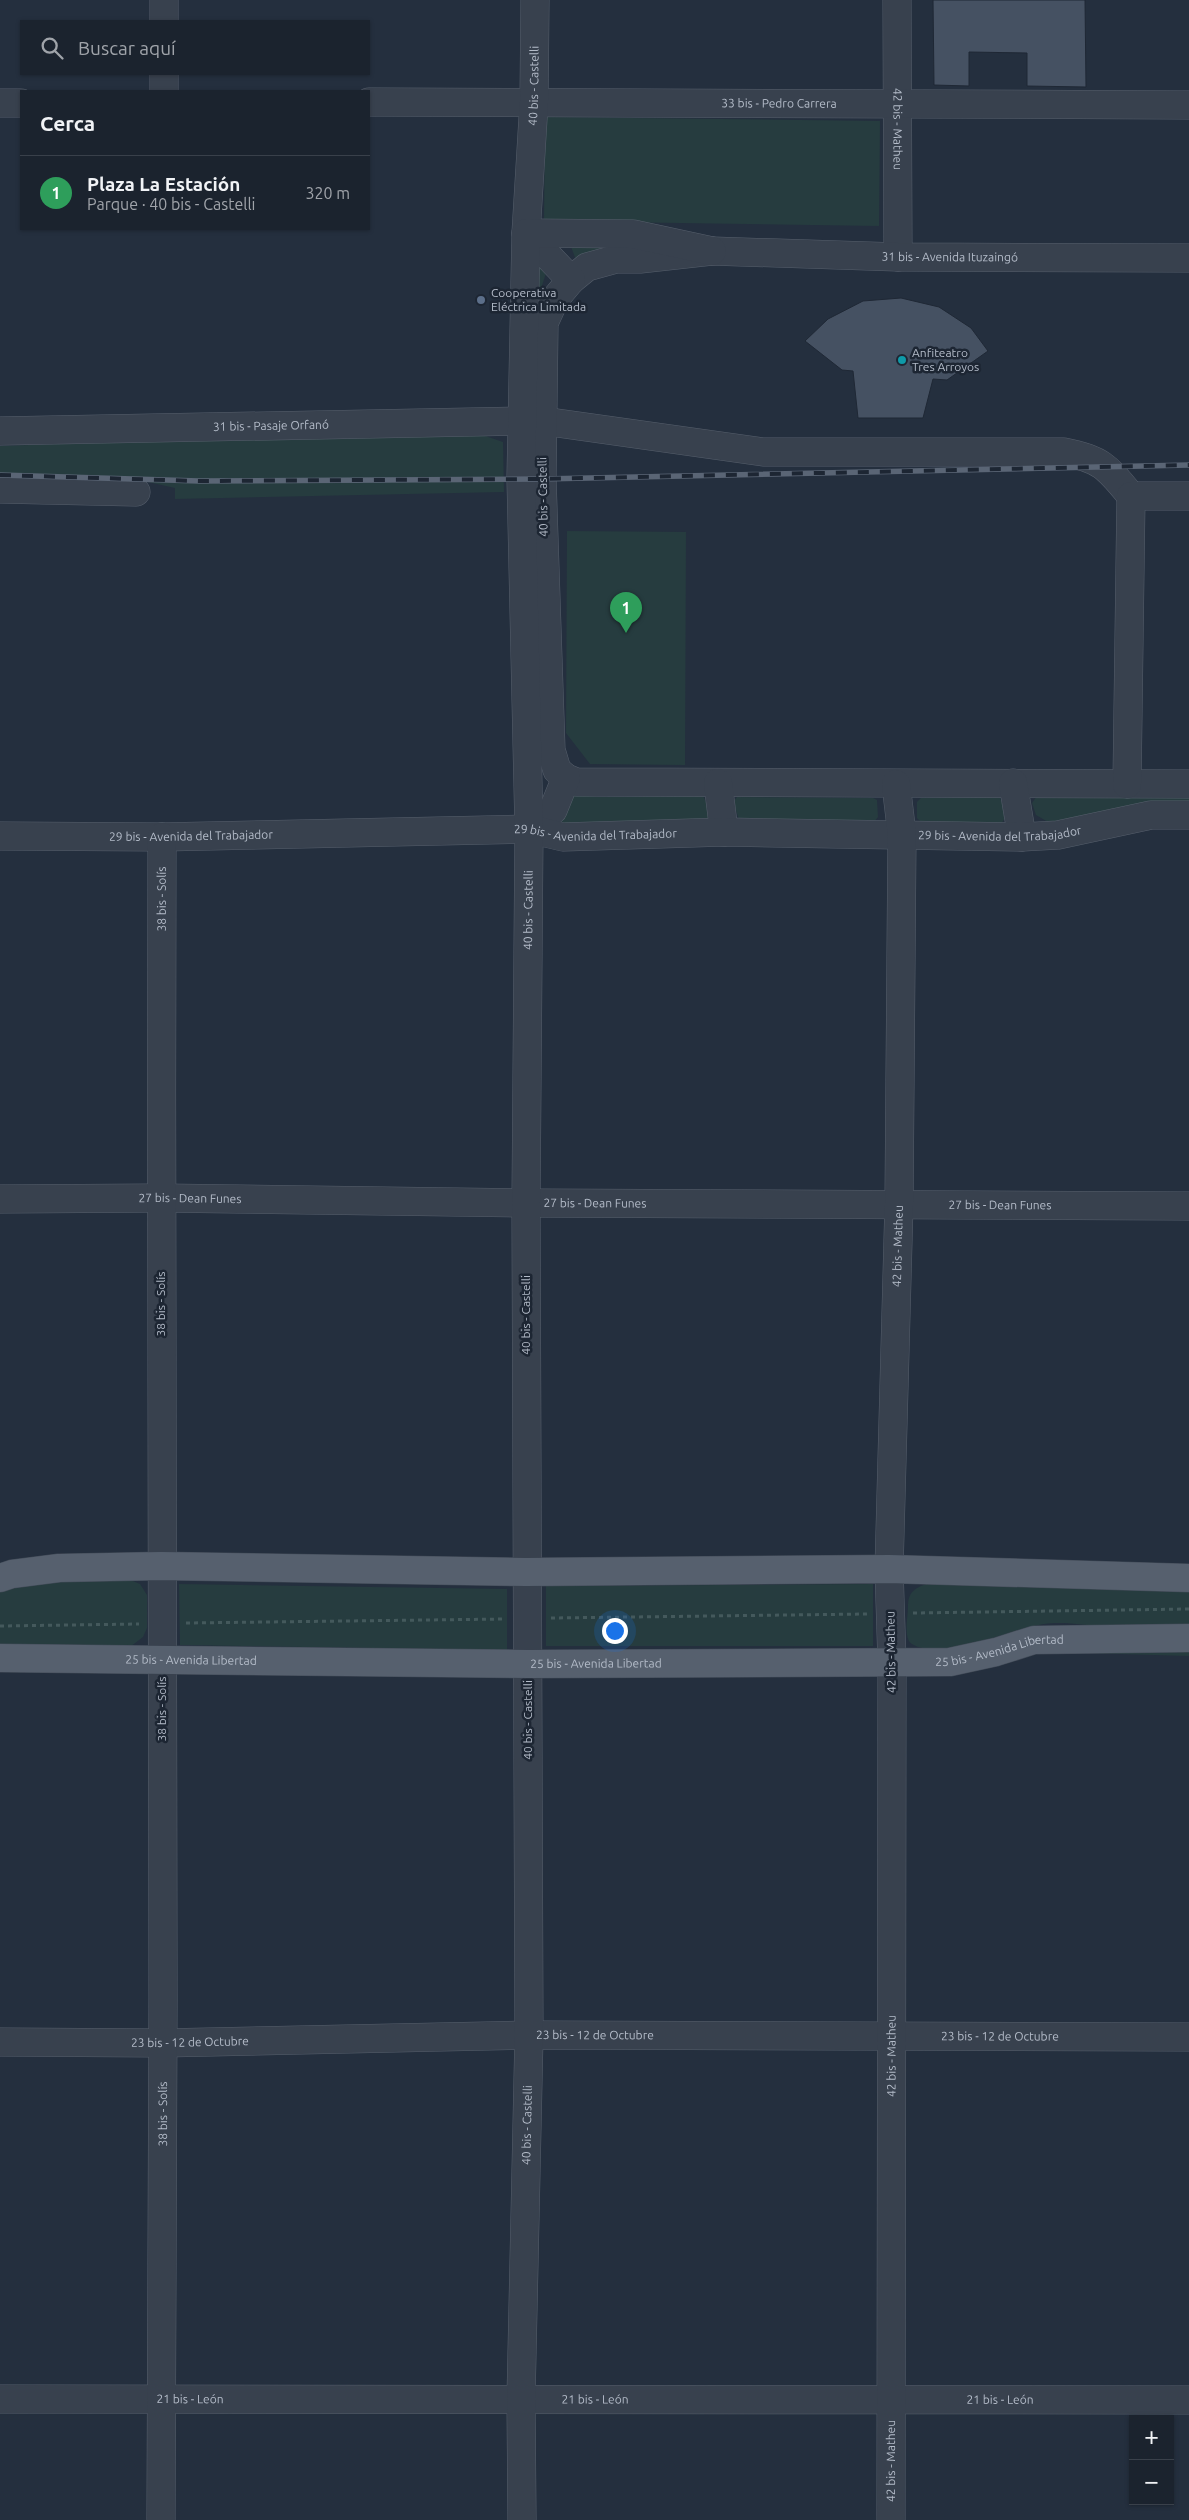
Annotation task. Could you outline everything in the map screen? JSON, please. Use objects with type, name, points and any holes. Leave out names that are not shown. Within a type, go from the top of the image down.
[{"type":"main road","points":[[0,1578],[12,1574],[59,1568],[161,1566],[526,1572],[889,1569],[1189,1578]]},
{"type":"main road","name":"25 bis - Avenida Libertad","points":[[0,1658],[528,1664],[950,1662],[996,1652],[1034,1640],[1189,1638]]},
{"type":"street","points":[[164,0],[164,20]]},
{"type":"street","name":"40 bis - Castelli","points":[[522,2520],[521,2399],[528,2035],[526,1203],[529,829],[534,561],[542,479],[533,421],[526,233],[534,102],[535,0]]},
{"type":"street","name":"42 bis - Matheu","points":[[897,0],[899,104],[898,257]]},
{"type":"street","points":[[164,75],[164,90]]},
{"type":"street","name":"33 bis - Pedro Carrera","points":[[370,102],[1189,104]]},
{"type":"street","points":[[0,103],[20,103]]},
{"type":"street","points":[[526,233],[571,280]]},
{"type":"street","name":"31 bis - Avenida Ituzaingó","points":[[526,233],[633,234],[712,251]]},
{"type":"street","name":"31 bis - Avenida Ituzaingó","points":[[571,280],[587,267],[616,259],[640,259],[712,251],[898,257],[1189,258]]},
{"type":"street","name":"40 bis - Castelli","points":[[533,421],[544,323],[555,299],[571,280]]},
{"type":"street","name":"31 bis - Pasaje Orfanó","points":[[0,432],[533,421],[763,452],[1064,452],[1084,456],[1109,469],[1131,496]]},
{"type":"street","points":[[0,489],[136,492]]},
{"type":"street","points":[[1127,784],[1131,496],[1189,496]]},
{"type":"street","name":"40 bis - Castelli","points":[[534,561],[550,750],[557,770],[566,778]]},
{"type":"street","points":[[529,829],[553,810],[566,778],[576,782],[1189,784]]},
{"type":"street","points":[[718,783],[724,832]]},
{"type":"street","points":[[1013,783],[1022,837]]},
{"type":"street","name":"42 bis - Matheu","points":[[891,2520],[892,1662],[889,1569],[899,1204],[902,835],[896,784]]},
{"type":"street","name":"29 bis - Avenida del Trabajador","points":[[0,836],[162,837],[529,829],[563,837],[724,832],[1022,837],[1058,835],[1151,815],[1189,815]]},
{"type":"street","name":"38 bis - Solís","points":[[161,2520],[163,2043],[161,1566],[162,837]]},
{"type":"street","name":"27 bis - Dean Funes","points":[[0,1200],[161,1198],[526,1203],[1189,1206]]},
{"type":"street","name":"23 bis - 12 de Octubre","points":[[0,2042],[163,2043],[528,2035],[1189,2038]]},
{"type":"street","name":"21 bis - León","points":[[0,2399],[1189,2400]]},
{"type":"path","points":[[0,1626],[1189,1609]]},
{"type":"green space","points":[[545,117],[880,121],[879,226],[544,221]]},
{"type":"green space","points":[[632,243],[576,260],[570,244]]},
{"type":"green space","points":[[537,265],[548,267],[539,295],[535,328]]},
{"type":"green space","points":[[468,430],[503,442],[504,492],[175,499],[175,488],[139,480],[0,481],[0,446]]},
{"type":"green space","points":[[567,531],[686,532],[685,765],[590,764],[566,733]]},
{"type":"green space","points":[[572,794],[597,797],[703,796],[712,814],[711,820],[561,824]]},
{"type":"green space","points":[[1037,796],[1189,797],[1189,803],[1048,822],[1036,815],[1032,803]]},
{"type":"green space","points":[[737,797],[873,798],[877,800],[878,817],[873,823],[740,822],[733,802]]},
{"type":"green space","points":[[921,798],[1000,798],[1007,815],[1001,824],[921,822],[917,818],[917,802]]},
{"type":"green space","points":[[128,1579],[140,1584],[147,1595],[147,1628],[143,1637],[130,1647],[0,1646],[0,1591],[47,1582]]},
{"type":"green space","points":[[179,1584],[507,1589],[507,1650],[180,1645]]},
{"type":"green space","points":[[873,1584],[873,1646],[546,1646],[546,1586]]},
{"type":"green space","points":[[926,1584],[1189,1591],[1189,1628],[1102,1626],[1065,1623],[1047,1624],[969,1645],[937,1649],[923,1648],[909,1641],[907,1627],[908,1602],[910,1595],[915,1590]]},
{"type":"green space","points":[[1189,1651],[1189,1656],[1045,1652]]},
{"type":"building","points":[[933,0],[1085,0],[1086,87],[1027,86],[1027,53],[969,52],[969,86],[934,85]]},
{"type":"building","name":"Anfiteatro Tres Arroyos","points":[[901,298],[939,307],[971,328],[988,351],[947,380],[933,379],[923,418],[858,418],[853,371],[842,370],[805,341],[828,319],[863,301]]},
{"type":"railway","points":[[0,475],[199,481],[542,479],[1189,465]]},
{"type":"place","name":"Cooperativa Eléctrica Limitada","points":[[481,300]]},
{"type":"place","name":"Anfiteatro Tres Arroyos","points":[[902,360]]},
{"type":"place","name":"Plaza La Estación","points":[[626,633]]}]
